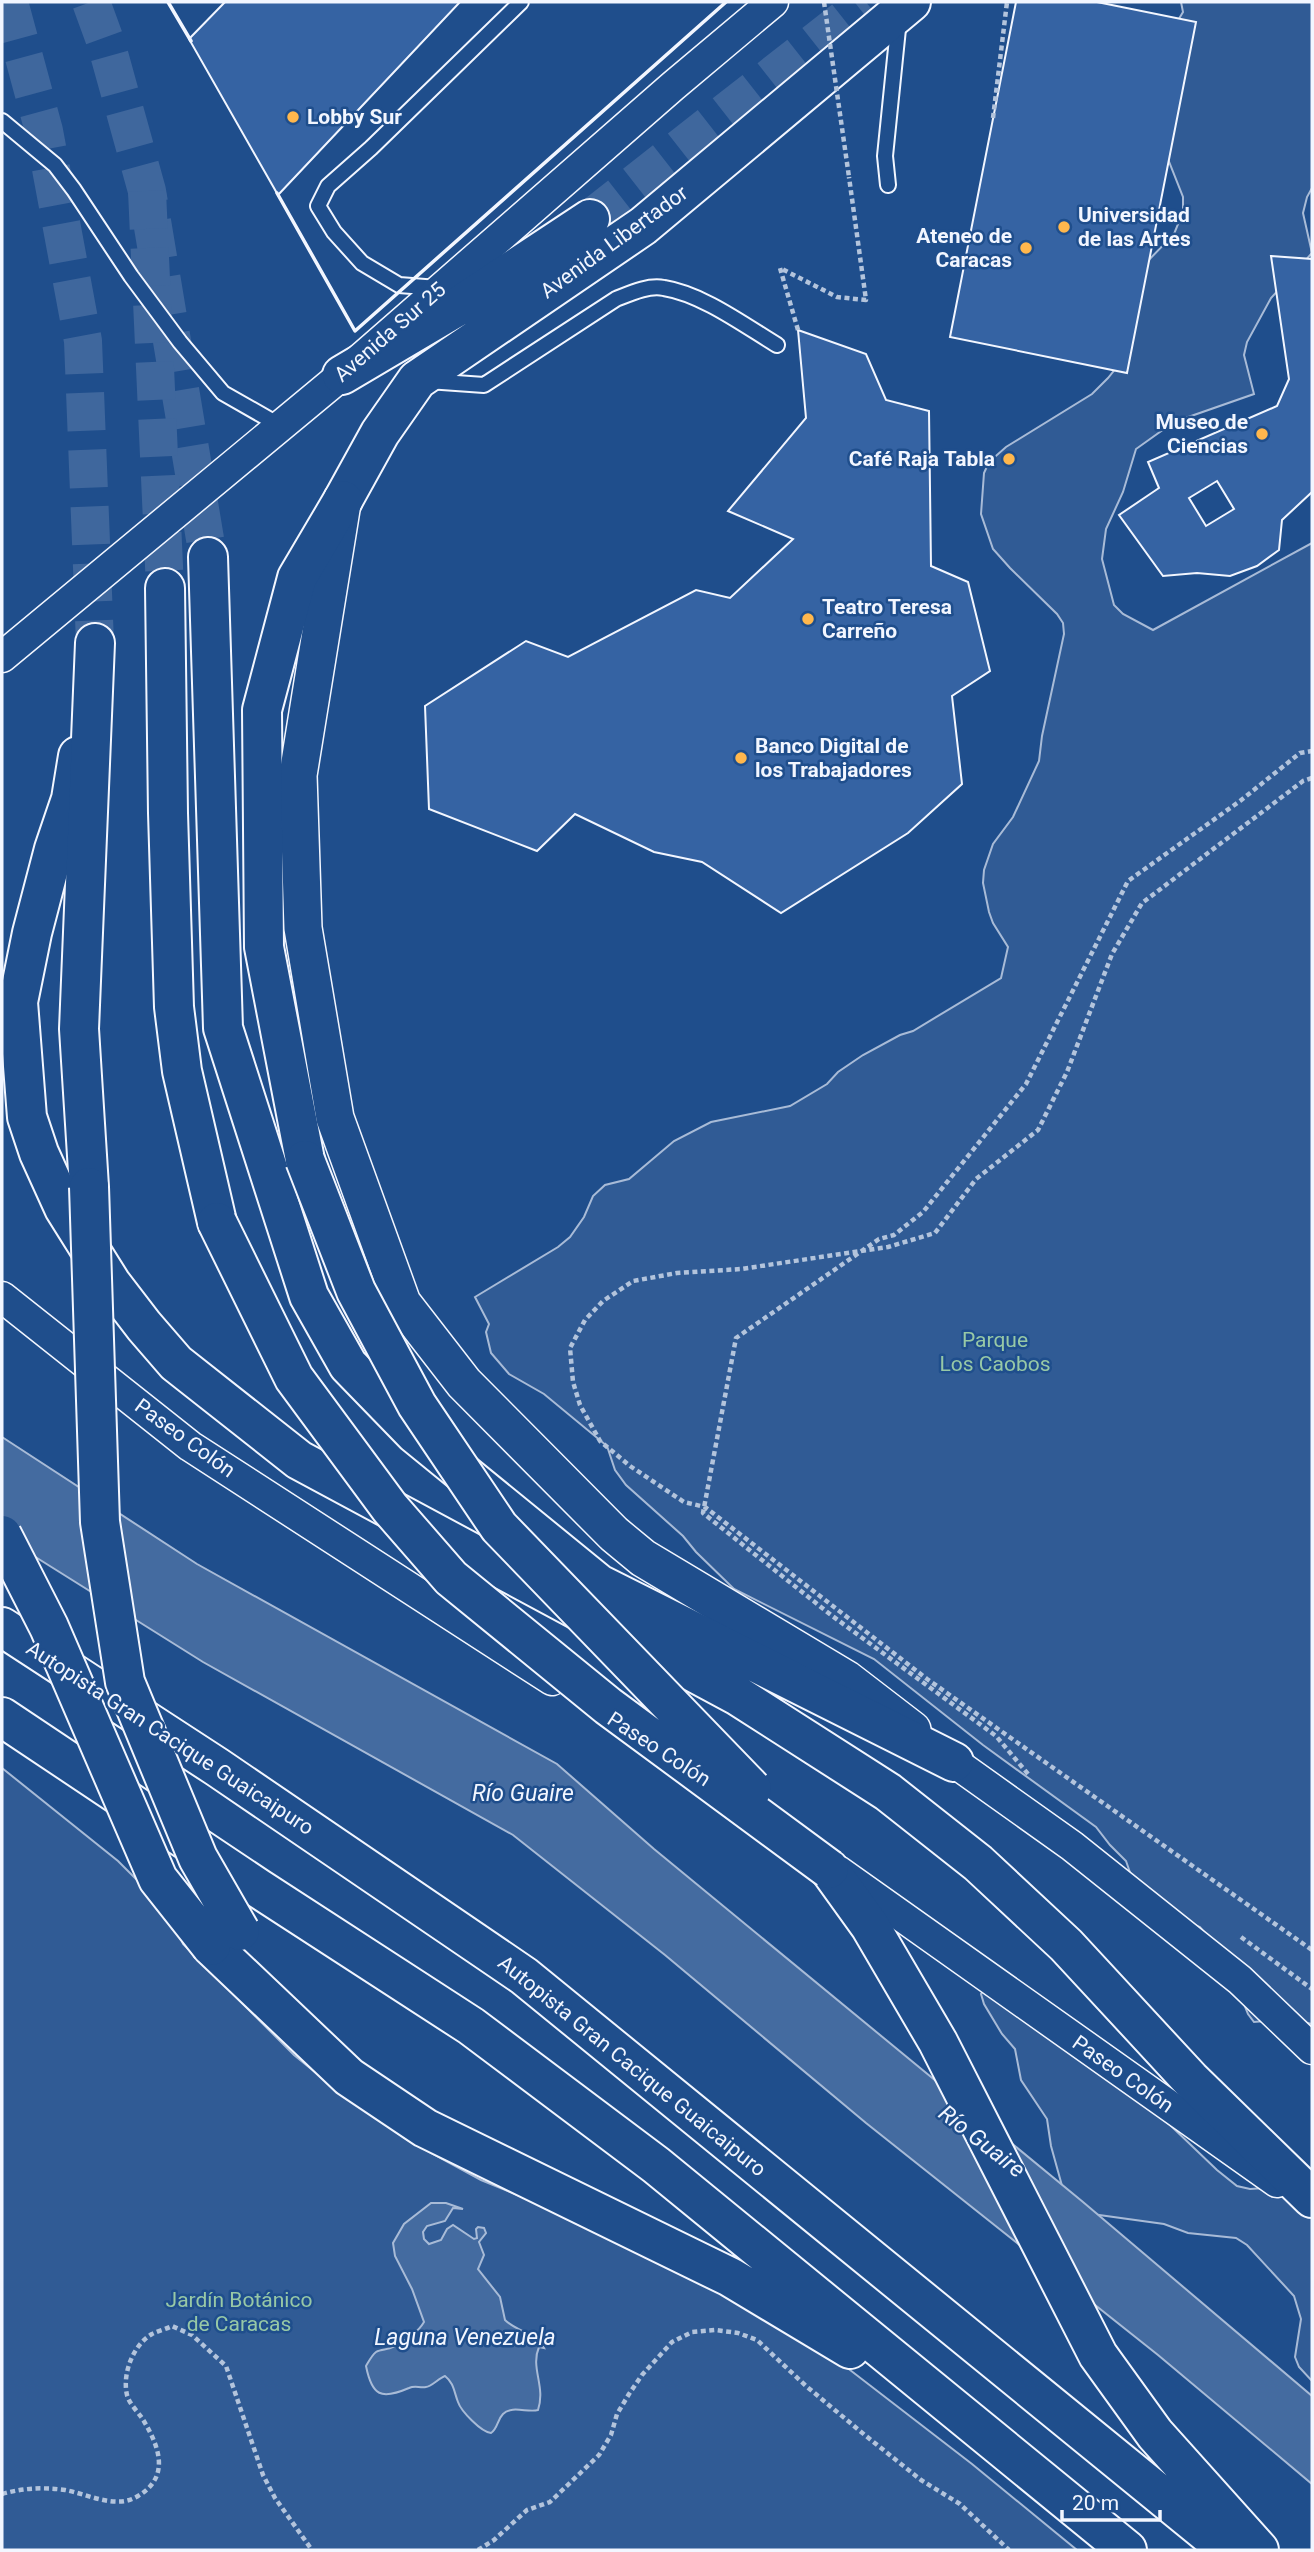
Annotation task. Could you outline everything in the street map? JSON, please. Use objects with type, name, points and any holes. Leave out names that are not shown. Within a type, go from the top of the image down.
[{"type":"main road","name":"Avenida Libertador","points":[[829,1869],[499,1527],[417,1405],[356,1291],[304,1160],[264,947],[262,710],[297,578],[380,433],[416,380],[643,226],[906,6]]},
{"type":"main road","points":[[342,375],[457,307],[590,219],[416,380]]},
{"type":"main road","points":[[208,557],[223,1028],[309,1296],[348,1364],[415,1434],[599,1584],[954,1762]]},
{"type":"main road","points":[[164,588],[174,1007],[182,1071],[217,1222],[293,1378],[390,1508],[451,1578],[608,1706],[829,1869],[870,1926],[938,2042],[1098,2355],[1147,2422],[1259,2550]]},
{"type":"main road","points":[[225,1938],[198,1858],[125,1682],[100,1522],[89,1187],[79,1029],[95,643],[71,799],[54,849],[32,933],[18,1002],[27,1117],[64,1208],[111,1283],[176,1363],[299,1460],[738,1696],[888,1791],[978,1863],[1066,1945],[1190,2080],[1312,2198]]},
{"type":"main road","points":[[2,969],[32,933]]},
{"type":"main road","points":[[2,1535],[48,1627],[158,1879],[225,1938],[349,2077],[425,2128],[730,2277],[971,2424]]},
{"type":"main road","name":"Autopista Gran Cacique Guaicaipuro","points":[[2,1627],[217,1767],[524,1976],[1228,2550]]},
{"type":"main road","points":[[2,1717],[471,2026],[656,2165],[1127,2550]]},
{"type":"street","name":"Avenida Sur 25","points":[[2,657],[342,375],[439,288],[773,2]]},
{"type":"street","points":[[343,500],[298,775],[303,928],[335,1118],[402,1303],[464,1383],[614,1534],[643,1558],[846,1680],[954,1762],[1072,1846],[1219,1963],[1312,2049]]},
{"type":"street","name":"Paseo Colón","points":[[2,1297],[190,1446],[723,1790],[1312,2207]]},
{"type":"lane","points":[[439,288],[399,285],[362,263],[334,232],[318,206],[328,186],[371,148],[521,2]]},
{"type":"lane","points":[[732,35],[747,2]]},
{"type":"lane","points":[[888,185],[885,156],[906,6]]},
{"type":"lane","points":[[2,121],[55,165],[131,276],[180,342],[223,393],[281,426]]},
{"type":"lane","points":[[416,380],[484,385],[617,299],[640,290],[663,287],[708,303],[777,345]]},
{"type":"path","points":[[798,330],[780,268],[837,296],[866,300],[824,2]]},
{"type":"path","points":[[993,118],[1007,2]]},
{"type":"path","points":[[1036,1784],[996,1736],[831,1615],[703,1513],[736,1338],[879,1239],[894,1235],[923,1212],[1027,1084],[1128,881],[1240,801],[1300,753],[1312,751]]},
{"type":"path","points":[[1312,778],[1303,781],[1252,818],[1142,903],[1112,954],[1067,1072],[1038,1130],[976,1179],[935,1233],[888,1247],[863,1251],[741,1269],[677,1273],[634,1281],[603,1301],[585,1320],[570,1348],[573,1382],[580,1405],[600,1441],[630,1466],[684,1502],[705,1507],[928,1679],[1312,1950]]},
{"type":"path","points":[[1239,1936],[1312,1989]]},
{"type":"path","points":[[2,2494],[22,2488],[45,2488],[113,2502],[137,2498],[154,2483],[161,2460],[142,2418],[128,2396],[127,2373],[135,2351],[142,2343],[150,2335],[172,2326],[192,2335],[226,2366],[263,2476],[275,2498],[312,2550]]},
{"type":"path","points":[[478,2550],[494,2540],[527,2510],[550,2502],[599,2455],[629,2394],[672,2342],[692,2332],[715,2330],[737,2333],[757,2340],[806,2386],[920,2480],[960,2504],[1009,2550]]},
{"type":"shaded area","name":"Parque Los Caobos","points":[[1181,2],[1312,2],[1312,188],[1303,213],[1312,253],[1271,298],[1247,342],[1244,355],[1254,394],[1174,422],[1136,449],[1123,492],[1106,529],[1102,559],[1114,605],[1123,614],[1153,630],[1312,543],[1312,2024],[1290,2019],[1254,2022],[1248,2014],[1225,1957],[1200,1927],[1177,1918],[1133,1881],[1126,1861],[1096,1827],[983,1745],[874,1659],[734,1589],[683,1536],[626,1485],[615,1470],[607,1446],[544,1394],[509,1374],[491,1353],[486,1332],[489,1324],[475,1297],[558,1247],[570,1237],[584,1217],[593,1196],[605,1185],[629,1179],[674,1141],[711,1122],[790,1106],[827,1084],[838,1072],[863,1055],[913,1031],[1001,978],[1008,947],[989,912],[983,883],[984,870],[993,844],[1013,817],[1039,761],[1064,634],[1063,623],[1057,614],[993,549],[981,514],[984,473],[989,462],[1006,447],[1092,394],[1116,368],[1141,268],[1174,234],[1183,212],[1183,197],[1168,159],[1177,22],[1183,12]]},
{"type":"shaded area","name":"Jardín Botánico de Caracas","points":[[2,1768],[118,1861],[172,1915],[183,1944],[294,2055],[348,2099],[409,2141],[481,2180],[671,2258],[828,2353],[972,2464],[1077,2550],[2,2550]]},
{"type":"shaded area","points":[[987,1985],[1123,2080],[1237,2186],[1265,2188],[1312,2202],[1312,2381],[1299,2367],[1295,2357],[1301,2319],[1294,2296],[1247,2245],[1236,2238],[1188,2233],[1164,2224],[1092,2214],[1064,2193],[1051,2146],[1047,2119],[1021,2080],[1015,2049],[1002,2034],[984,2004],[981,1994]]},
{"type":"water","name":"Río Guaire","points":[[2,1437],[197,1564],[557,1764],[654,1849],[1083,2202],[1312,2396],[1312,2484],[1158,2355],[866,2123],[665,1955],[513,1835],[203,1662],[2,1536]]},
{"type":"water","name":"Laguna Venezuela","points":[[431,2203],[446,2203],[463,2209],[453,2208],[445,2221],[427,2226],[423,2232],[424,2239],[429,2244],[441,2240],[447,2229],[453,2225],[474,2239],[477,2238],[476,2229],[484,2228],[486,2233],[479,2242],[484,2255],[478,2269],[500,2297],[505,2320],[531,2335],[544,2348],[539,2347],[536,2362],[540,2393],[538,2410],[507,2411],[491,2433],[477,2425],[463,2410],[445,2376],[428,2387],[413,2387],[385,2394],[375,2389],[368,2376],[366,2366],[375,2353],[406,2340],[424,2322],[412,2289],[395,2256],[393,2243],[404,2224]]},
{"type":"building","name":"Lobby Sur","points":[[225,2],[460,2],[278,195],[189,39]]},
{"type":"building","name":"Universidad de las Artes","points":[[1016,2],[1097,2],[1196,22],[1127,373],[950,337]]},
{"type":"building","name":"Museo de Ciencias","points":[[1271,256],[1312,259],[1312,492],[1282,520],[1279,550],[1257,566],[1230,576],[1197,573],[1163,576],[1119,515],[1159,488],[1148,462],[1277,406],[1289,379]],"holes":[[[1217,481],[1234,509],[1206,526],[1189,498]]]},
{"type":"building","name":"Teatro Teresa Carreño","points":[[798,330],[866,354],[886,400],[929,411],[931,566],[968,582],[990,671],[952,696],[962,784],[908,833],[781,913],[702,862],[654,852],[575,814],[537,851],[429,809],[425,706],[526,641],[568,657],[696,590],[730,598],[793,539],[728,511],[806,418]]},
{"type":"tunnel","points":[[9,2],[44,131],[83,341],[95,643]]},
{"type":"tunnel","points":[[91,2],[106,43],[147,191],[208,557]]},
{"type":"tunnel","points":[[590,219],[866,2]]},
{"type":"tunnel","points":[[147,191],[165,588]]},
{"type":"wall","points":[[168,2],[191,41]]},
{"type":"wall","points":[[277,193],[355,331],[726,2]]},
{"type":"place","name":"Lobby Sur","points":[[293,117]]},
{"type":"place","name":"Universidad de las Artes","points":[[1064,227]]},
{"type":"place","name":"Ateneo de Caracas","points":[[1026,248]]},
{"type":"place","name":"Museo de Ciencias","points":[[1262,434]]},
{"type":"place","name":"Café Raja Tabla","points":[[1009,459]]},
{"type":"place","name":"Teatro Teresa Carreño","points":[[808,619]]},
{"type":"place","name":"Banco Digital de los Trabajadores","points":[[741,758]]}]
